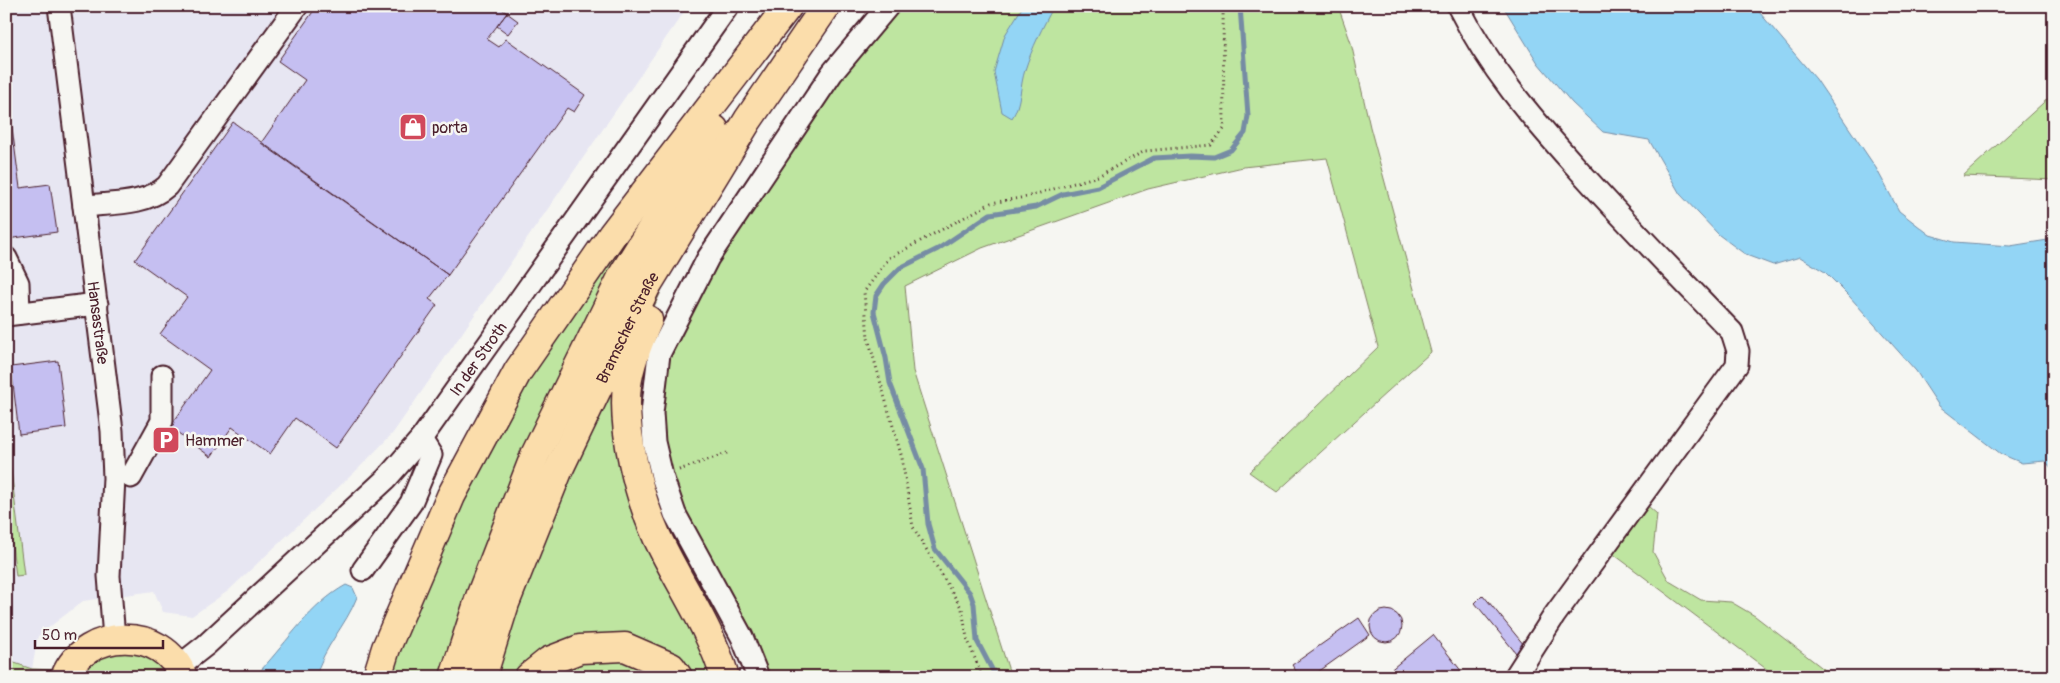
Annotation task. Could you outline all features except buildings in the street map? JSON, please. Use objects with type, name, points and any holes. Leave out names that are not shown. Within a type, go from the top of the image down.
[{"type":"main road","points":[[377,677],[386,648],[451,496],[518,371],[612,235],[789,6]]},
{"type":"main road","points":[[454,677],[480,597],[534,455],[624,274],[789,6]]},
{"type":"main road","name":"Bramscher Straße","points":[[482,677],[505,603],[558,471],[646,287],[748,120],[826,6]]},
{"type":"main road","points":[[675,238],[660,294],[638,343],[627,385],[629,435],[639,490],[657,537],[683,583],[721,661],[725,677]]},
{"type":"main road","points":[[65,677],[80,655],[96,644],[114,638],[134,639],[152,644],[169,655],[181,672]]},
{"type":"main road","points":[[529,677],[549,661],[580,649],[625,647],[671,667],[678,677]]},
{"type":"street","name":"Hansastraße","points":[[60,6],[112,431],[114,478],[109,576],[114,638]]},
{"type":"street","points":[[84,206],[146,198],[158,194],[167,186],[297,6]]},
{"type":"street","points":[[758,677],[742,637],[675,514],[662,476],[654,442],[654,383],[659,354],[708,258],[832,73],[888,6]]},
{"type":"street","points":[[1458,6],[1475,40],[1502,81],[1600,194],[1732,332],[1738,351],[1737,365],[1554,616],[1515,677]]},
{"type":"street","name":"In der Stroth","points":[[181,672],[206,645],[386,479],[421,439],[722,8]]},
{"type":"street","points":[[6,258],[18,283],[13,314],[97,304]]},
{"type":"street","points":[[132,477],[162,421],[162,376]]},
{"type":"street","points":[[363,570],[411,503],[431,455],[421,439]]},
{"type":"path","points":[[982,677],[967,638],[962,609],[912,527],[902,458],[868,338],[864,292],[890,258],[992,203],[1026,197],[1098,176],[1145,151],[1210,145],[1224,128],[1223,6]]},
{"type":"path","points":[[662,476],[726,453]]},
{"type":"shaded area","points":[[6,6],[688,6],[393,433],[359,468],[228,591],[192,616],[163,612],[154,591],[83,601],[38,636],[32,669],[6,660]]},
{"type":"green space","points":[[789,6],[624,274],[454,677],[377,677],[518,371]]},
{"type":"green space","points":[[888,6],[1338,6],[1351,43],[1370,127],[1431,352],[1277,492],[1249,472],[1378,347],[1327,158],[1243,167],[1148,189],[982,248],[905,286],[913,371],[1011,677],[758,677],[654,442],[674,322]]},
{"type":"green space","points":[[2054,93],[2054,180],[1963,176]]},
{"type":"green space","points":[[675,238],[660,294],[637,343],[629,435],[725,677],[482,677]]},
{"type":"green space","points":[[6,430],[24,575],[16,576],[6,500]]},
{"type":"green space","points":[[1639,498],[1657,514],[1653,552],[1669,581],[1701,600],[1731,602],[1755,616],[1834,677],[1777,677],[1604,547]]},
{"type":"green space","points":[[147,651],[175,677],[73,677],[98,653]]},
{"type":"green space","points":[[6,660],[32,669],[53,670],[51,677],[6,677]]},
{"type":"water","points":[[1023,6],[1054,6],[1028,62],[1023,76],[1019,101],[1012,118],[1002,112],[994,72],[1005,35]]},
{"type":"water","points":[[1503,6],[1754,6],[1816,79],[1876,168],[1899,211],[1930,235],[1954,242],[2010,246],[2054,239],[2054,471],[2045,461],[2022,463],[2001,454],[1939,406],[1916,371],[1825,272],[1800,257],[1773,265],[1746,255],[1719,235],[1680,194],[1649,140],[1603,132],[1572,103],[1538,63]]},
{"type":"water","points":[[346,585],[353,588],[357,597],[347,618],[329,646],[316,677],[258,677],[261,670],[310,613],[333,593]]},
{"type":"waterway","points":[[996,677],[977,641],[974,604],[970,593],[935,549],[928,524],[923,469],[890,383],[886,358],[874,312],[876,296],[884,284],[900,268],[938,249],[990,214],[1036,207],[1063,194],[1098,187],[1154,158],[1214,157],[1231,150],[1245,133],[1248,116],[1240,6]]},
{"type":"place","name":"porta","points":[[413,127]]},
{"type":"place","name":"Hammer","points":[[166,440]]}]
